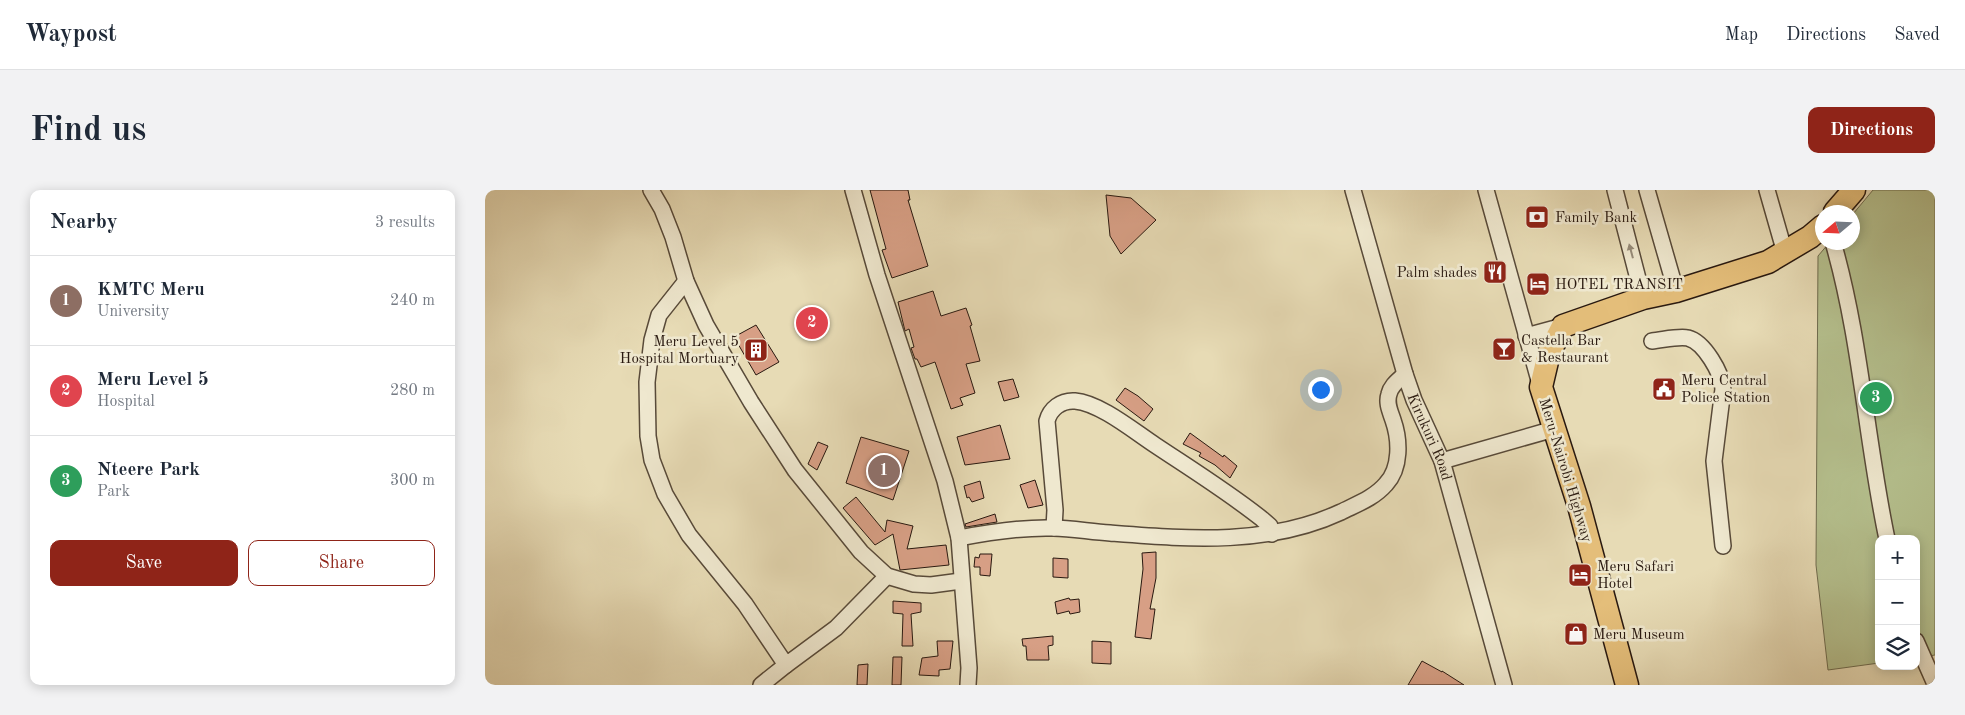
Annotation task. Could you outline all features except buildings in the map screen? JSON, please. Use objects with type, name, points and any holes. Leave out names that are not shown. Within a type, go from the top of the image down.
[{"type":"highway","points":[[1841,205],[1854,190]]},
{"type":"highway","points":[[1563,326],[1643,298],[1676,291],[1768,262],[1815,233]]},
{"type":"highway","name":"Meru-Nairobi Highway","points":[[1563,326],[1549,353],[1541,387],[1579,506],[1627,685]]},
{"type":"street","points":[[651,190],[662,209],[673,237],[686,281],[706,325],[751,402],[795,470],[861,552],[887,576],[914,584],[931,585],[961,581]]},
{"type":"street","points":[[853,190],[877,275],[945,481],[959,538],[969,668],[968,685]]},
{"type":"street","name":"Kirukuri Road","points":[[1353,190],[1405,374],[1414,400],[1443,461],[1504,685]]},
{"type":"street","points":[[1486,190],[1541,387]]},
{"type":"street","points":[[1615,190],[1643,298]]},
{"type":"street","points":[[1647,190],[1676,291]]},
{"type":"street","points":[[1767,190],[1785,253]]},
{"type":"street","points":[[1835,250],[1850,309],[1871,435],[1878,497],[1886,535]]},
{"type":"street","points":[[686,281],[659,315],[652,340],[647,382],[648,436],[652,460],[665,494],[689,535],[745,604],[786,665]]},
{"type":"street","points":[[1526,336],[1563,326]]},
{"type":"street","points":[[1652,341],[1687,338],[1697,342],[1716,368],[1723,382],[1715,461],[1723,546]]},
{"type":"street","points":[[959,538],[1009,529],[1054,528],[1109,533],[1245,538],[1272,534],[1318,523],[1369,499],[1385,485],[1393,474],[1398,457],[1394,422],[1389,408],[1388,395],[1393,386],[1405,374]]},
{"type":"street","points":[[1054,528],[1055,510],[1047,421],[1049,412],[1058,406],[1075,401],[1100,410],[1117,419],[1208,480],[1263,519],[1270,526],[1272,534]]},
{"type":"street","points":[[1443,461],[1553,429]]},
{"type":"street","points":[[761,685],[836,628],[887,576]]},
{"type":"street","points":[[1920,651],[1935,684]]},
{"type":"green space","points":[[1873,190],[1935,190],[1935,655],[1920,657],[1920,535],[1875,535],[1875,664],[1828,670],[1816,565],[1818,256],[1823,250],[1860,250],[1860,206]]},
{"type":"place","name":"Family Bank","points":[[1537,217]]},
{"type":"place","name":"Palm shades","points":[[1495,272]]},
{"type":"place","name":"HOTEL TRANSIT","points":[[1538,284]]},
{"type":"place","name":"Meru Level 5","points":[[812,323]]},
{"type":"place","name":"Castella Bar & Restaurant","points":[[1504,349]]},
{"type":"place","name":"Meru Level 5 Hospital Mortuary","points":[[756,350]]},
{"type":"place","name":"Meru Central Police Station","points":[[1664,389]]},
{"type":"place","name":"Nteere Park","points":[[1876,398]]},
{"type":"place","name":"KMTC Meru","points":[[884,471]]},
{"type":"place","name":"Meru Safari Hotel","points":[[1580,575]]},
{"type":"place","name":"Meru Museum","points":[[1576,634]]}]
